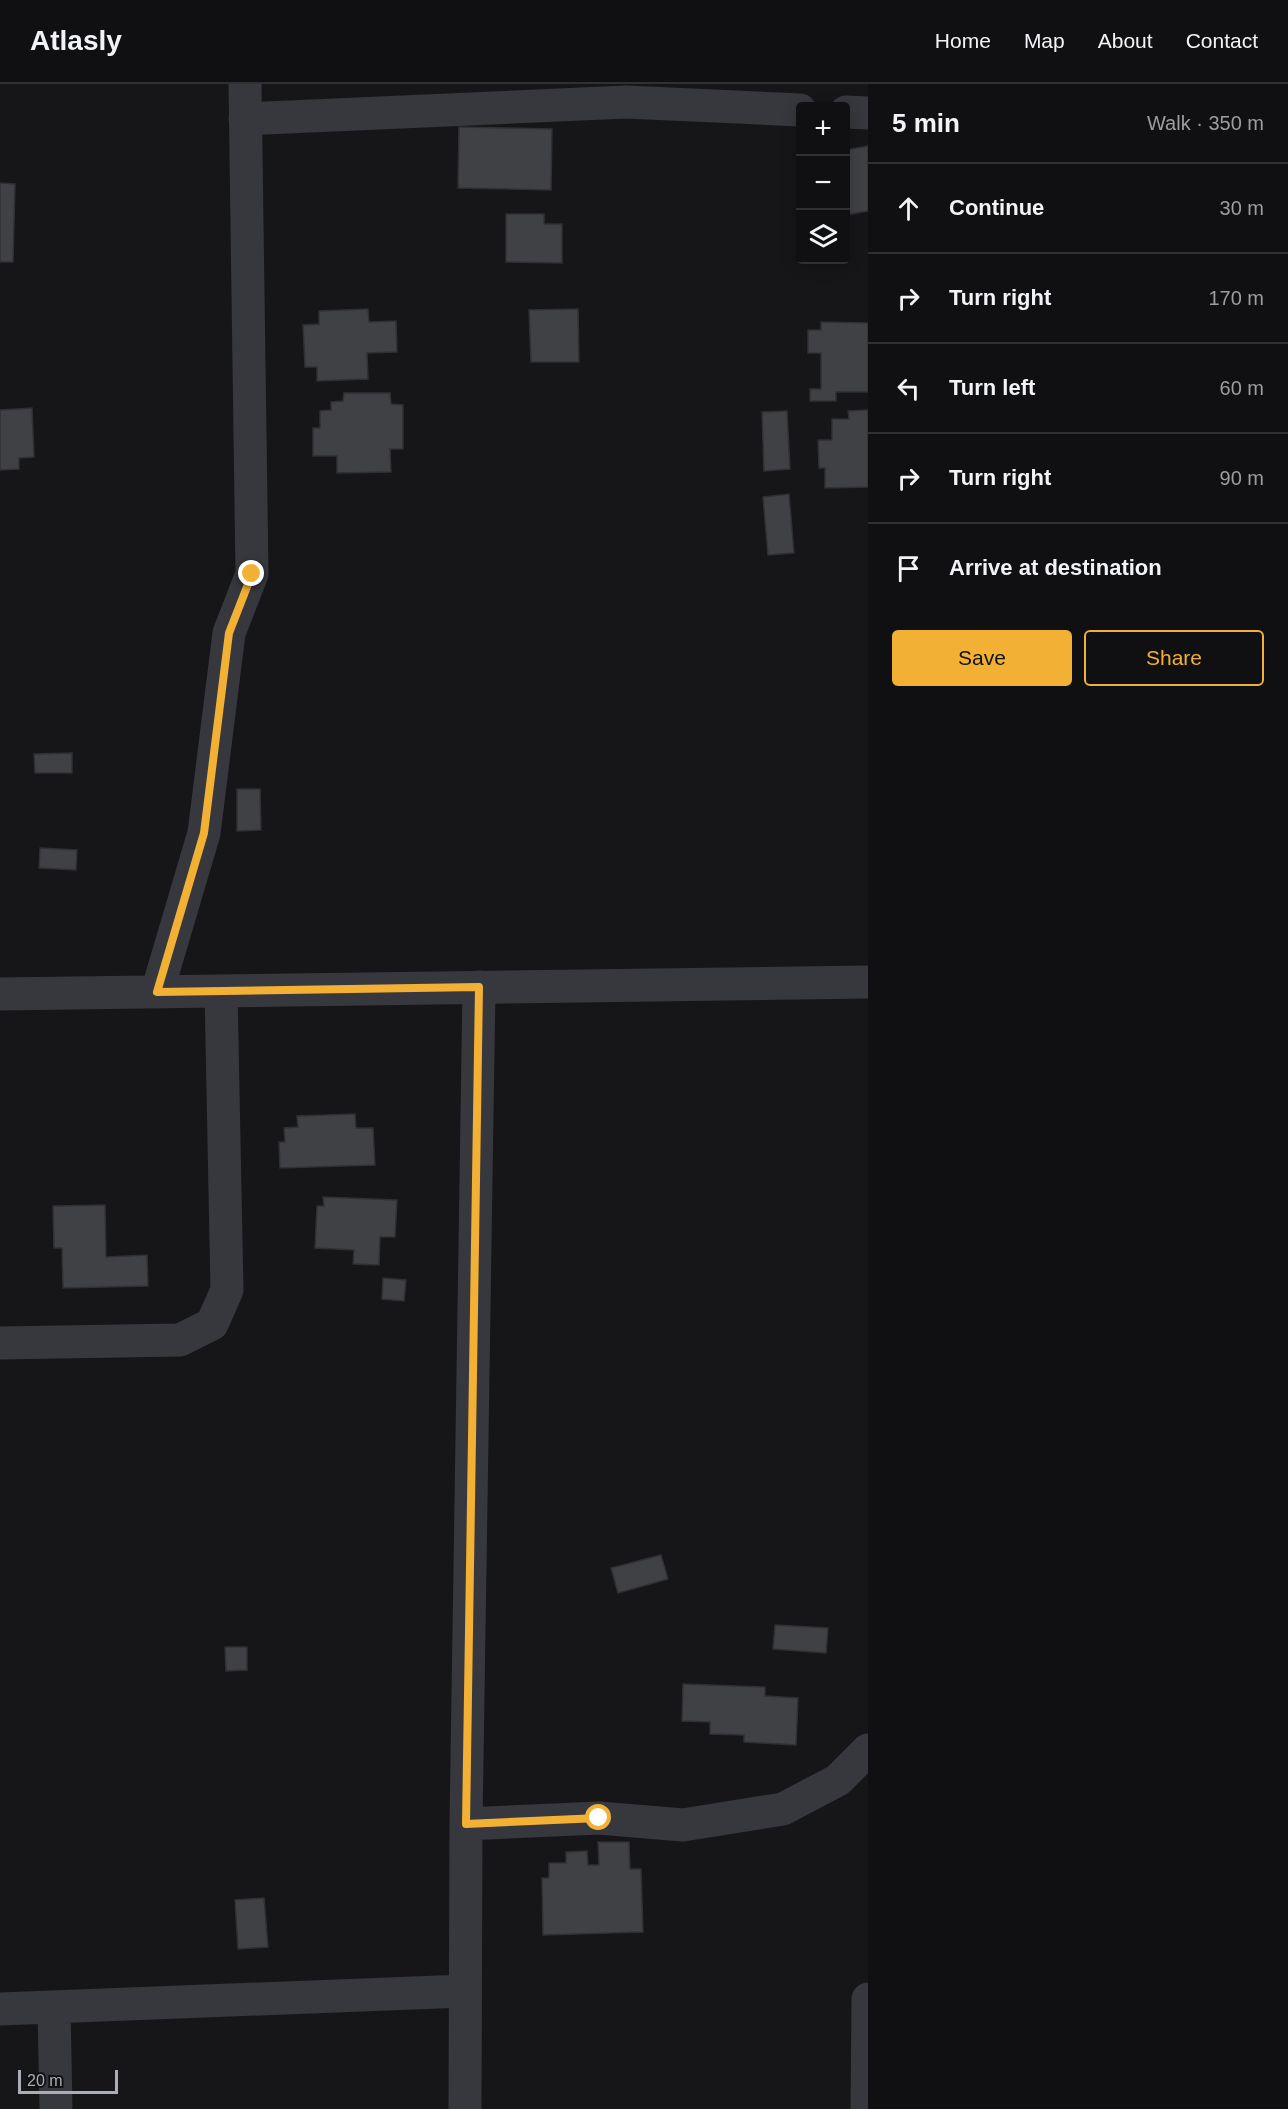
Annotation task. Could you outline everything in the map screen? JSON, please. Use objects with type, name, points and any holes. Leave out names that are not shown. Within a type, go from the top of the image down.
[{"type":"street","points":[[157,992],[204,833],[229,633],[252,574],[245,84]]},
{"type":"street","points":[[245,119],[626,102],[796,110]]},
{"type":"street","points":[[850,112],[868,113]]},
{"type":"street","points":[[0,994],[868,982]]},
{"type":"street","points":[[465,2109],[466,1824],[479,987]]},
{"type":"street","points":[[0,1343],[180,1340],[212,1324],[227,1290],[221,991]]},
{"type":"street","points":[[466,1824],[599,1818],[683,1825],[783,1809],[838,1780],[868,1750]]},
{"type":"street","points":[[0,2009],[464,1991]]},
{"type":"street","points":[[867,2109],[868,1999]]},
{"type":"street","points":[[54,2007],[56,2109]]},
{"type":"building","points":[[459,127],[552,129],[551,190],[458,188]]},
{"type":"building","points":[[868,146],[868,211],[850,214],[850,156],[850,149]]},
{"type":"building","points":[[0,183],[15,184],[13,262],[0,262]]},
{"type":"building","points":[[506,214],[544,214],[544,224],[562,224],[562,263],[506,262]]},
{"type":"building","points":[[368,309],[369,322],[396,321],[397,352],[367,353],[368,379],[317,381],[317,367],[305,367],[303,325],[319,324],[319,311]]},
{"type":"building","points":[[578,309],[579,362],[531,362],[529,310]]},
{"type":"building","points":[[821,322],[868,323],[868,392],[836,392],[836,401],[810,401],[810,389],[821,389],[821,353],[808,353],[808,330],[821,330]]},
{"type":"building","points":[[344,393],[390,393],[391,404],[403,405],[403,449],[390,449],[391,472],[337,473],[337,456],[313,456],[313,428],[320,428],[320,411],[331,410],[331,402],[343,401]]},
{"type":"building","points":[[32,408],[34,457],[19,458],[19,469],[0,470],[0,410]]},
{"type":"building","points":[[868,410],[868,487],[825,488],[825,468],[819,468],[818,440],[832,440],[832,419],[849,419],[848,411]]},
{"type":"building","points":[[787,411],[790,469],[764,471],[762,412]]},
{"type":"building","points":[[789,494],[794,553],[768,555],[763,497]]},
{"type":"building","points":[[72,753],[72,773],[35,773],[34,754]]},
{"type":"building","points":[[237,789],[260,789],[261,830],[237,831]]},
{"type":"building","points":[[40,848],[77,850],[76,870],[39,868]]},
{"type":"building","points":[[355,1114],[356,1128],[373,1128],[375,1165],[280,1168],[279,1142],[285,1142],[284,1128],[298,1127],[297,1116]]},
{"type":"building","points":[[323,1197],[397,1200],[395,1237],[380,1237],[379,1265],[353,1264],[354,1250],[315,1248],[317,1206],[324,1206]]},
{"type":"building","points":[[105,1205],[106,1257],[147,1255],[148,1286],[63,1288],[62,1248],[54,1248],[53,1206]]},
{"type":"building","points":[[383,1278],[406,1280],[404,1301],[382,1299]]},
{"type":"building","points":[[661,1555],[668,1579],[618,1593],[611,1568]]},
{"type":"building","points":[[775,1625],[828,1628],[826,1653],[773,1649]]},
{"type":"building","points":[[225,1647],[247,1647],[247,1670],[226,1671]]},
{"type":"building","points":[[683,1684],[765,1687],[765,1696],[798,1698],[796,1745],[744,1742],[744,1735],[710,1734],[710,1722],[682,1721]]},
{"type":"building","points":[[598,1842],[629,1842],[630,1869],[641,1869],[643,1932],[543,1935],[542,1878],[549,1878],[549,1863],[566,1863],[566,1852],[587,1851],[588,1865],[599,1865]]},
{"type":"building","points":[[264,1898],[268,1947],[238,1949],[235,1900]]},
{"type":"route","points":[[252,574],[229,633],[204,833],[157,992],[479,987],[466,1824],[599,1818]]}]
